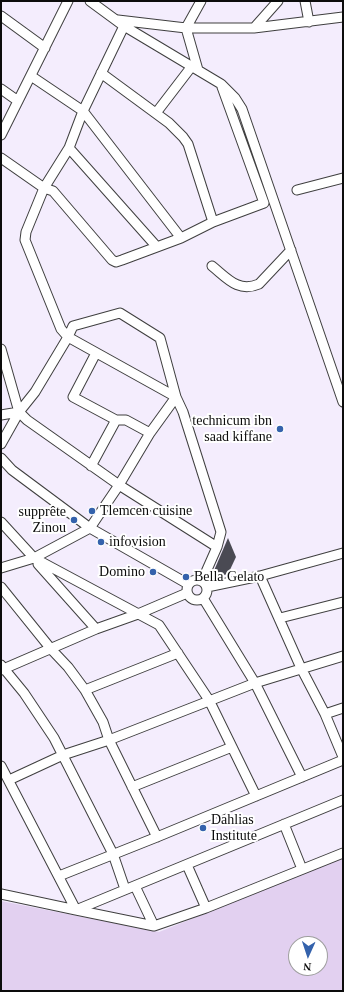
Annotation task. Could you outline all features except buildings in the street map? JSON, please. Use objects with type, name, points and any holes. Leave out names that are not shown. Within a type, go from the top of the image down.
[{"type":"street","points":[[1,135],[68,1]]},
{"type":"street","points":[[90,1],[120,23],[221,84],[235,98],[242,109],[343,402]]},
{"type":"street","points":[[254,28],[278,1]]},
{"type":"street","points":[[305,1],[309,22]]},
{"type":"street","points":[[195,68],[186,28],[199,2]]},
{"type":"street","points":[[1,16],[45,48]]},
{"type":"street","points":[[120,23],[186,28],[254,28],[343,17]]},
{"type":"street","points":[[120,23],[101,73],[83,110],[69,148],[44,188],[26,232],[25,240],[61,329],[68,337],[176,397]]},
{"type":"street","points":[[156,113],[195,68]]},
{"type":"street","points":[[101,73],[156,113],[183,136],[188,144],[213,222]]},
{"type":"street","points":[[31,76],[83,110],[181,238]]},
{"type":"street","points":[[1,158],[44,188],[53,191],[112,260],[116,262],[181,238],[213,222],[264,203],[221,84]]},
{"type":"street","points":[[1,89],[18,101]]},
{"type":"street","points":[[69,148],[157,247]]},
{"type":"street","points":[[297,190],[343,178]]},
{"type":"street","points":[[212,266],[235,285],[241,287],[253,287],[259,284],[291,250]]},
{"type":"street","points":[[1,444],[19,412],[35,392],[73,326],[120,313],[160,338],[176,397],[183,412],[221,532],[204,584],[207,593],[203,598],[194,600],[188,589],[90,528],[12,470],[1,458]]},
{"type":"street","points":[[1,349],[19,412],[26,420],[119,485],[217,547]]},
{"type":"street","points":[[96,353],[73,397],[116,420],[126,420],[150,433]]},
{"type":"street","points":[[1,568],[34,558],[90,528],[119,485],[150,433],[176,397]]},
{"type":"street","points":[[1,415],[19,412]]},
{"type":"street","points":[[91,466],[116,420]]},
{"type":"street","points":[[1,522],[96,629]]},
{"type":"street","points":[[125,889],[113,854],[54,738],[24,693],[2,668],[51,649],[96,629],[138,614],[188,589],[193,580],[204,584],[260,576],[343,553]]},
{"type":"street","points":[[34,558],[159,625],[210,700],[256,796]]},
{"type":"street","points":[[59,876],[302,777],[343,758],[325,714],[301,668],[260,576]]},
{"type":"street","points":[[1,587],[51,649],[68,667],[85,690],[103,722],[109,740],[157,837]]},
{"type":"street","points":[[203,598],[255,683],[302,777]]},
{"type":"street","points":[[280,618],[343,602]]},
{"type":"street","points":[[85,690],[178,653]]},
{"type":"street","points":[[9,780],[63,755],[109,740],[255,683],[343,656]]},
{"type":"street","points":[[325,714],[343,708]]},
{"type":"street","points":[[132,787],[232,747]]},
{"type":"street","points":[[1,766],[76,910]]},
{"type":"street","points":[[76,910],[343,800]]},
{"type":"street","points":[[284,824],[302,869]]},
{"type":"street","points":[[1,885],[3,894],[154,926],[206,908],[343,853]]},
{"type":"street","points":[[187,865],[206,908]]},
{"type":"street","points":[[135,886],[154,926]]},
{"type":"shaded area","points":[[343,858],[343,991],[1,991],[1,901],[159,932]]},
{"type":"place","name":"technicum ibn saad kiffane","points":[[280,429]]},
{"type":"place","name":"Tlemcen cuisine","points":[[92,511]]},
{"type":"place","name":"supprête Zinou","points":[[74,520]]},
{"type":"place","name":"infovision","points":[[101,542]]},
{"type":"place","name":"Domino","points":[[153,572]]},
{"type":"place","name":"Bella Gelato","points":[[186,577]]},
{"type":"place","name":"Dahlias Institute","points":[[203,828]]}]
